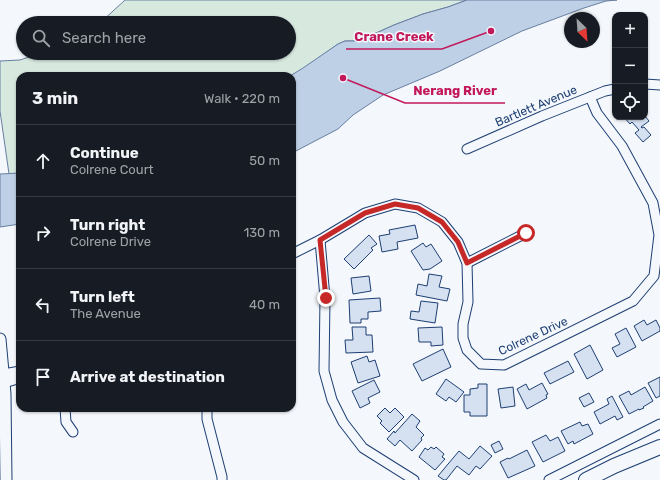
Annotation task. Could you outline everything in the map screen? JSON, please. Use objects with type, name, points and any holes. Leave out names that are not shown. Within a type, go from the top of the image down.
[{"type":"main road","points":[[586,480],[614,466],[660,447]]},
{"type":"street","points":[[648,84],[660,85]]},
{"type":"street","name":"Bartlett Avenue","points":[[467,149],[542,116],[604,91],[612,90]]},
{"type":"street","name":"Colrene Drive","points":[[296,252],[320,240],[365,213],[395,204],[418,208],[442,222],[458,242],[467,263],[468,302],[463,324],[463,338],[467,350],[482,364],[504,366],[633,300],[654,276],[659,234],[652,203],[622,146],[597,113],[590,97]]},
{"type":"street","points":[[467,263],[526,233]]},
{"type":"street","points":[[320,240],[326,298],[324,371],[332,400],[343,422],[363,448],[414,480]]},
{"type":"street","points":[[0,339],[4,378],[3,466],[6,480]]},
{"type":"street","points":[[4,378],[16,373]]},
{"type":"street","points":[[4,378],[16,379]]},
{"type":"street","points":[[66,412],[66,422],[72,432]]},
{"type":"street","points":[[206,412],[222,480]]},
{"type":"street","points":[[549,480],[660,424]]},
{"type":"shaded area","points":[[125,0],[467,0],[394,25],[374,34],[365,41],[345,41],[338,44],[296,73],[16,72],[16,173],[9,174],[0,111],[0,61],[296,60],[296,16],[108,16]]},
{"type":"water","points":[[467,0],[617,0],[606,1],[573,12],[564,12],[564,15],[522,31],[440,71],[383,95],[353,115],[338,129],[296,151],[296,72],[338,44],[345,41],[365,41],[374,34],[423,14]]},
{"type":"water","points":[[16,173],[16,225],[0,227],[0,174]]},
{"type":"building","points":[[627,120],[648,120],[649,121],[641,127],[644,127],[651,135],[643,142],[635,133],[639,130],[632,122],[630,124]]},
{"type":"building","points":[[415,225],[418,238],[397,242],[398,249],[382,252],[379,236],[390,234],[389,230]]},
{"type":"building","points":[[369,235],[377,244],[371,248],[373,250],[354,269],[344,259]]},
{"type":"building","points":[[423,243],[426,247],[431,244],[442,261],[430,269],[423,270],[411,251]]},
{"type":"building","points":[[429,274],[442,276],[439,287],[450,289],[447,301],[416,295],[418,284],[427,286]]},
{"type":"building","points":[[369,276],[371,291],[353,294],[351,278]]},
{"type":"building","points":[[380,298],[381,311],[368,312],[368,319],[361,319],[361,323],[350,323],[349,300]]},
{"type":"building","points":[[421,301],[438,303],[435,323],[410,319],[411,311],[419,312]]},
{"type":"building","points":[[644,320],[647,325],[656,320],[660,331],[642,341],[634,326]]},
{"type":"building","points":[[352,327],[366,327],[366,335],[372,335],[373,352],[346,353],[345,340],[353,340]]},
{"type":"building","points":[[442,327],[443,345],[431,346],[431,342],[419,342],[418,328]]},
{"type":"building","points":[[626,328],[636,347],[617,357],[612,348],[620,344],[615,334]]},
{"type":"building","points":[[590,345],[603,370],[587,379],[574,354]]},
{"type":"building","points":[[443,349],[451,367],[422,381],[413,364]]},
{"type":"building","points":[[367,356],[369,362],[375,360],[380,376],[358,383],[351,362]]},
{"type":"building","points":[[568,361],[574,372],[550,384],[544,373]]},
{"type":"building","points":[[660,377],[660,396],[656,398],[648,383]]},
{"type":"building","points":[[446,379],[464,392],[456,402],[449,397],[446,401],[436,394]]},
{"type":"building","points":[[374,380],[380,392],[368,398],[370,403],[360,408],[352,391]]},
{"type":"building","points":[[542,383],[548,394],[546,395],[547,398],[527,409],[517,389],[526,384],[529,390]]},
{"type":"building","points":[[478,384],[487,384],[487,416],[470,416],[470,412],[464,412],[464,395],[470,395],[470,389],[478,388]]},
{"type":"building","points":[[513,387],[515,406],[501,408],[498,389]]},
{"type":"building","points":[[645,387],[653,401],[643,407],[644,408],[629,414],[619,396],[629,391],[631,395]]},
{"type":"building","points":[[589,393],[594,402],[584,407],[579,398]]},
{"type":"building","points":[[612,396],[623,417],[617,420],[615,416],[600,424],[594,412],[609,404],[607,399]]},
{"type":"building","points":[[385,408],[390,413],[395,408],[404,417],[389,432],[380,423],[382,421],[377,416]]},
{"type":"building","points":[[412,414],[420,421],[416,427],[424,435],[421,438],[422,440],[412,451],[400,440],[395,446],[387,439],[394,431],[395,433]]},
{"type":"building","points":[[580,422],[582,426],[588,424],[593,434],[574,444],[573,441],[568,444],[561,431]]},
{"type":"building","points":[[546,435],[550,441],[558,437],[565,451],[543,462],[532,442]]},
{"type":"building","points":[[499,441],[503,449],[495,453],[491,445]]},
{"type":"building","points":[[480,446],[492,456],[480,469],[476,466],[469,475],[457,466],[446,480],[438,476],[459,451],[469,459]]},
{"type":"building","points":[[431,447],[434,449],[436,447],[444,454],[442,457],[445,459],[435,470],[419,457],[425,448],[428,450]]},
{"type":"building","points":[[527,450],[535,466],[508,478],[500,462]]},
{"type":"place","name":"Crane Creek","points":[[491,31]]},
{"type":"place","name":"Nerang River","points":[[343,78]]},
{"type":"route","points":[[326,298],[320,240],[365,213],[395,204],[418,208],[442,222],[458,242],[467,263],[526,233]]}]
